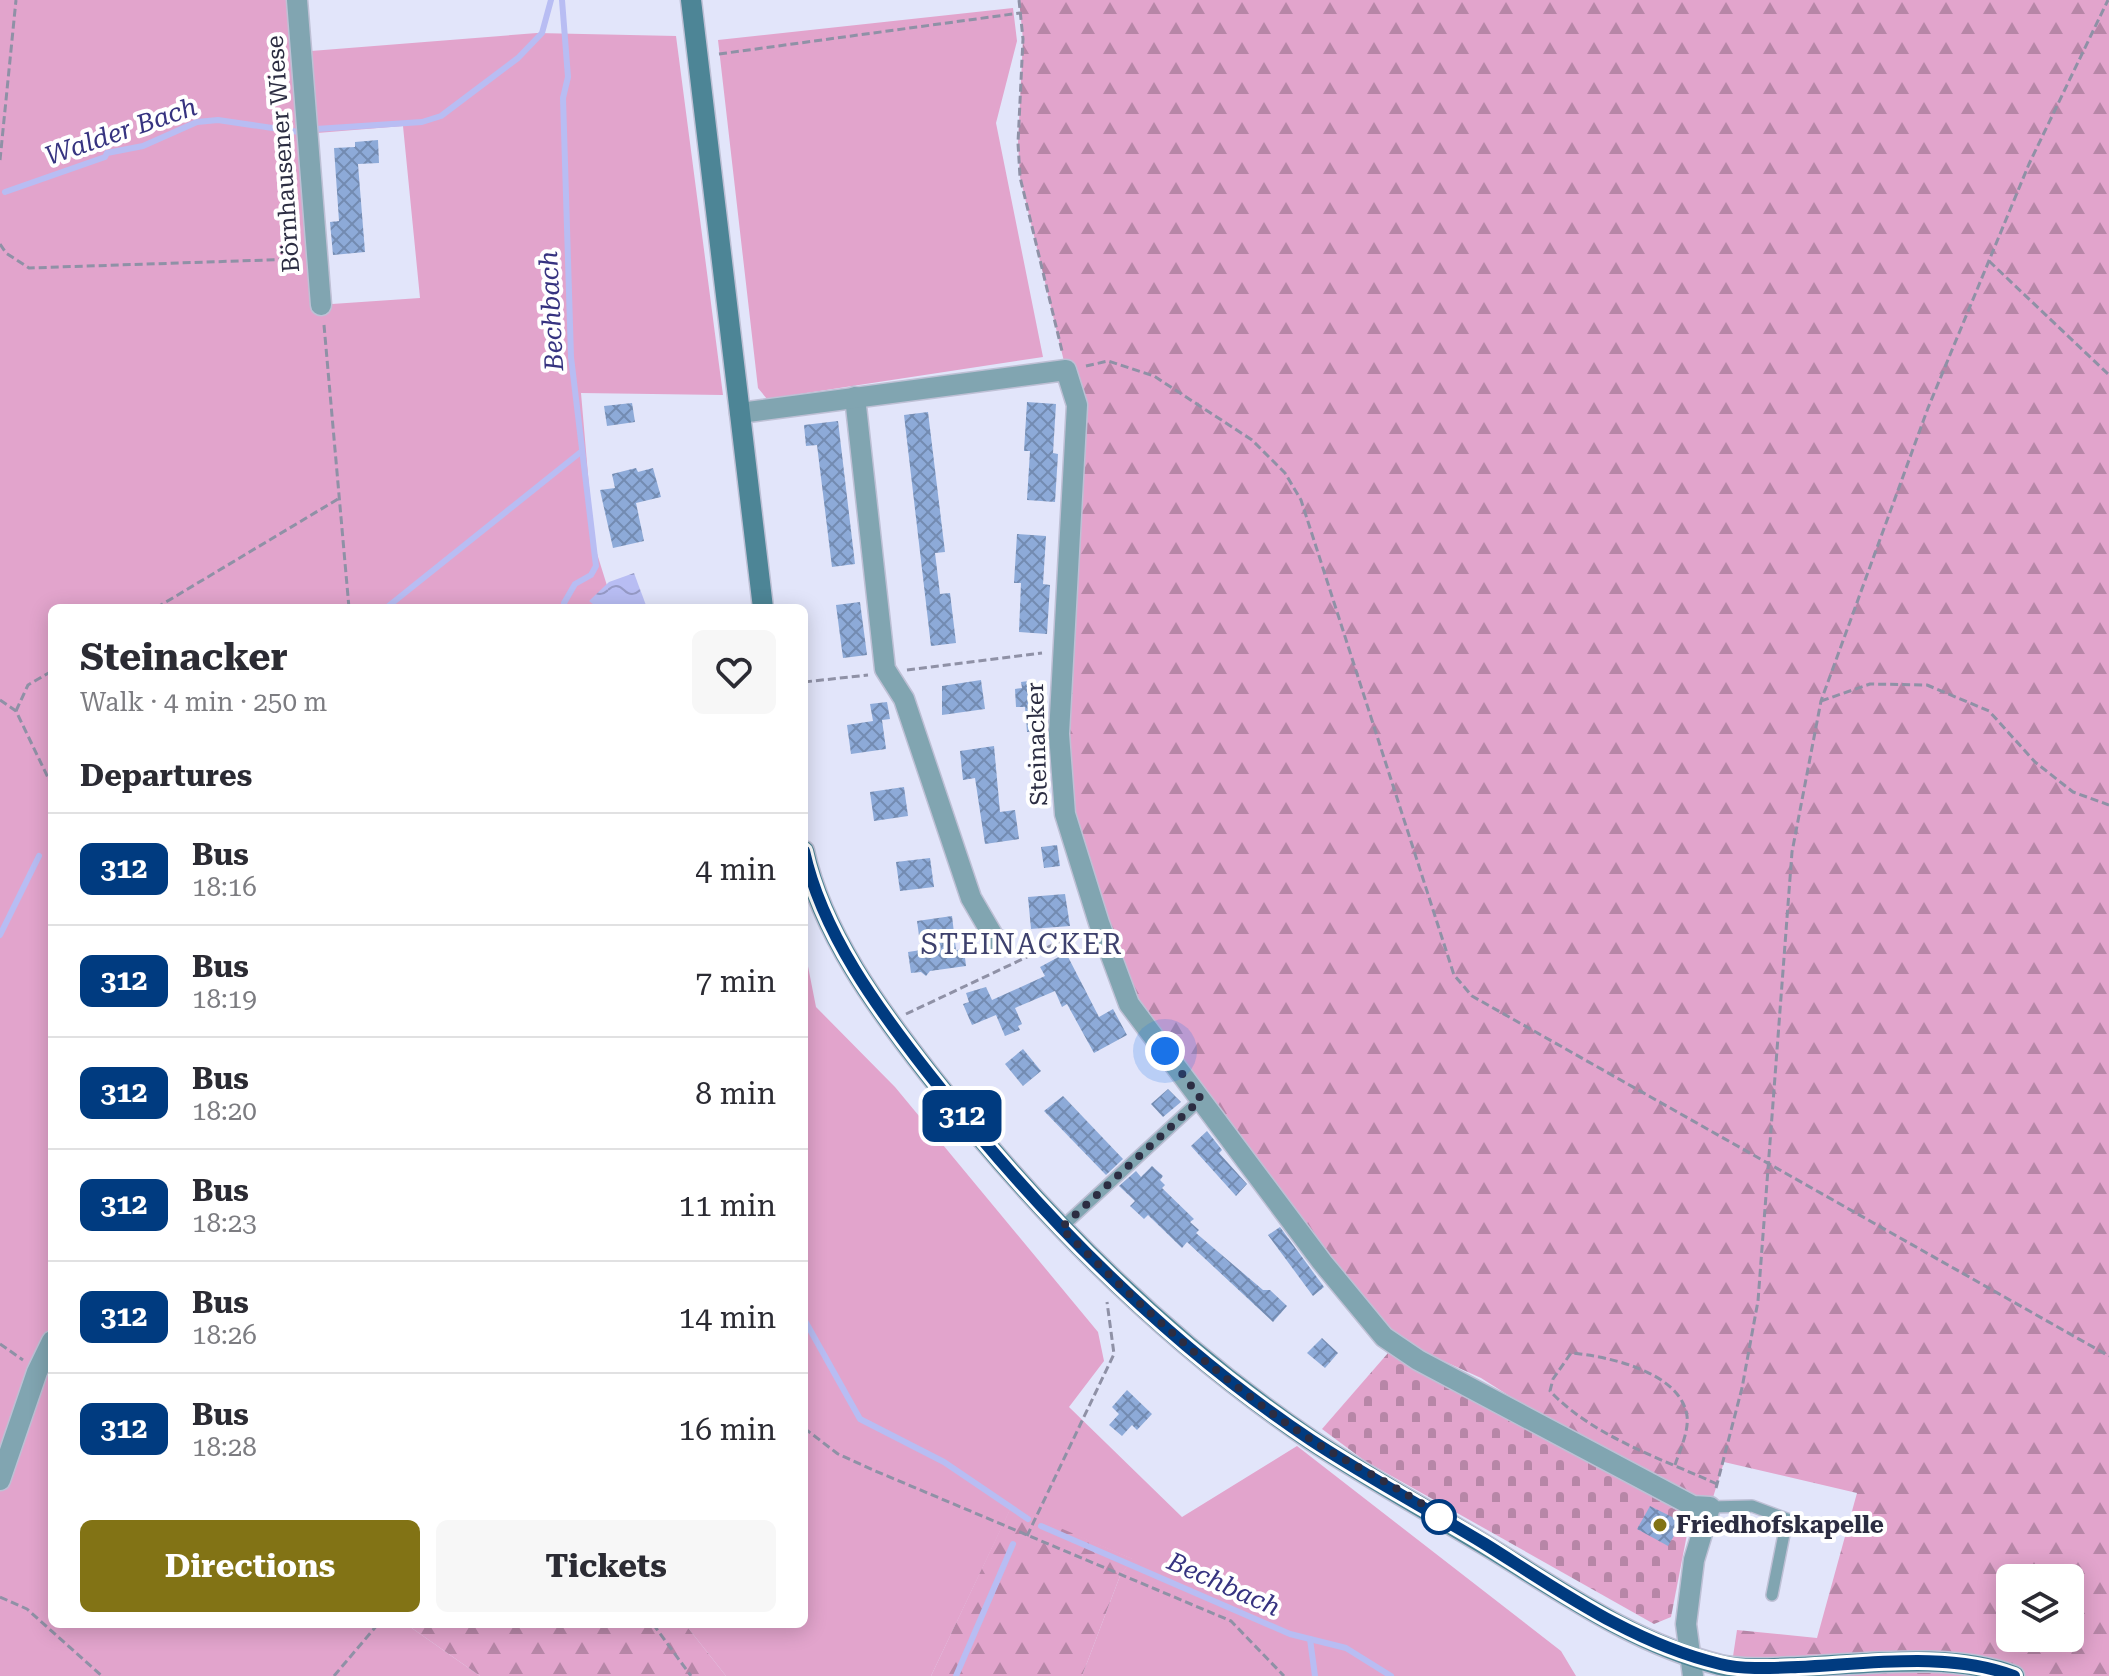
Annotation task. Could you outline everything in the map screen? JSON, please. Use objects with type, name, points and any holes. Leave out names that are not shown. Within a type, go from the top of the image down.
[{"type":"main road","points":[[691,0],[763,604]]},
{"type":"main road","points":[[808,870],[832,925],[888,1023],[975,1133],[1100,1267],[1219,1372],[1312,1440],[1629,1634],[1692,1666],[1778,1668],[1916,1662],[1992,1667],[2014,1676]]},
{"type":"street","name":"Börnhausener Wiese","points":[[297,0],[321,305]]},
{"type":"street","points":[[740,413],[1066,370]]},
{"type":"street","name":"Steinacker","points":[[1066,370],[1077,405],[1059,734],[1065,814],[1099,923],[1129,1004],[1322,1262],[1384,1337],[1418,1360],[1681,1500],[1693,1506],[1710,1507]]},
{"type":"street","points":[[855,397],[888,673],[904,699],[971,898],[999,946]]},
{"type":"street","points":[[0,1480],[37,1372],[48,1349]]},
{"type":"street","points":[[1692,1666],[1686,1624],[1694,1560],[1710,1507]]},
{"type":"lane","points":[[1061,1228],[1201,1099]]},
{"type":"lane","points":[[1710,1507],[1752,1506],[1787,1519],[1772,1595]]},
{"type":"path","points":[[0,160],[16,0]]},
{"type":"path","points":[[1019,0],[1023,39],[1018,143],[1020,177],[1066,370],[1108,361],[1154,376],[1252,440],[1285,473],[1301,500],[1454,975],[1472,996],[2109,1356]]},
{"type":"path","points":[[1710,1507],[1742,1388],[1758,1301],[1792,852],[1821,701],[1877,540],[1989,261],[2029,164],[2108,0]]},
{"type":"path","points":[[699,57],[1020,13]]},
{"type":"path","points":[[0,244],[6,253],[29,268],[317,258]]},
{"type":"path","points":[[1989,261],[2109,375]]},
{"type":"path","points":[[321,305],[349,604]]},
{"type":"path","points":[[163,604],[339,499]]},
{"type":"path","points":[[808,682],[1062,651]]},
{"type":"path","points":[[16,711],[28,685],[48,673]]},
{"type":"path","points":[[1821,701],[1870,684],[1927,685],[1989,711],[2044,770],[2073,792],[2109,805]]},
{"type":"path","points":[[0,700],[16,711],[48,778]]},
{"type":"path","points":[[888,1023],[1099,923]]},
{"type":"path","points":[[1027,1536],[1114,1354],[1113,1332],[1100,1267]]},
{"type":"path","points":[[0,1344],[37,1372]]},
{"type":"path","points":[[1675,1465],[1688,1418],[1683,1402],[1667,1385],[1641,1369],[1600,1356],[1571,1353],[1553,1379],[1550,1391],[1561,1402],[1582,1419],[1675,1465],[1717,1484]]},
{"type":"path","points":[[808,1431],[838,1454],[1231,1621],[1284,1676]]},
{"type":"path","points":[[0,1597],[27,1609],[48,1628]]},
{"type":"path","points":[[48,1628],[102,1676]]},
{"type":"path","points":[[334,1676],[375,1628]]},
{"type":"path","points":[[656,1628],[691,1676]]},
{"type":"green space","points":[[0,0],[288,0],[311,51],[537,33],[676,36],[723,395],[581,393],[594,544],[613,604],[48,604],[48,1628],[412,1628],[480,1676],[0,1676]],"holes":[[[403,126],[420,298],[332,304],[317,133]]]},
{"type":"green space","points":[[1019,0],[2109,0],[2109,1676],[1730,1676],[1737,1630],[1817,1638],[1857,1493],[1724,1462],[1710,1507],[1633,1474],[1481,1378],[1397,1340],[1322,1262],[1129,1004],[1065,814],[1071,526],[1066,370],[1020,177],[1018,143],[1023,39]]},
{"type":"green space","points":[[1013,8],[1017,41],[996,123],[1043,357],[767,399],[758,388],[718,40]]},
{"type":"green space","points":[[808,966],[816,1007],[895,1087],[1098,1332],[1104,1361],[1069,1407],[1182,1517],[1297,1446],[1561,1651],[1576,1676],[1082,1676],[1120,1576],[1132,1559],[1011,1508],[931,1676],[726,1676],[688,1628],[808,1628]]},
{"type":"green space","points":[[1388,1353],[1456,1386],[1686,1514],[1689,1524],[1671,1617],[1654,1624],[1365,1461],[1322,1429]]},
{"type":"green space","points":[[1011,1507],[1133,1559],[1120,1576],[1082,1676],[931,1676]]},
{"type":"green space","points":[[412,1628],[688,1628],[726,1676],[480,1676]]},
{"type":"water","points":[[634,573],[646,604],[593,604],[589,601],[609,582]]},
{"type":"building","points":[[378,140],[379,163],[358,164],[365,252],[333,255],[330,222],[339,221],[334,148],[355,147],[355,142]]},
{"type":"building","points":[[1027,402],[1056,404],[1053,453],[1058,454],[1055,502],[1027,500],[1030,451],[1024,451]]},
{"type":"building","points":[[632,403],[635,422],[607,426],[604,406]]},
{"type":"building","points":[[928,412],[945,552],[935,553],[940,594],[950,593],[956,643],[931,646],[904,415]]},
{"type":"building","points":[[838,421],[855,564],[832,567],[817,445],[806,446],[804,425]]},
{"type":"building","points":[[636,468],[638,472],[653,468],[661,497],[636,503],[644,541],[613,548],[600,490],[615,488],[612,474]]},
{"type":"building","points":[[1017,534],[1046,536],[1043,584],[1050,585],[1047,634],[1019,632],[1021,583],[1014,583]]},
{"type":"building","points":[[860,602],[867,655],[843,658],[836,605]]},
{"type":"building","points":[[981,680],[985,709],[942,715],[942,686]]},
{"type":"building","points":[[1036,680],[1037,687],[1040,686],[1044,731],[1027,732],[1025,707],[1016,707],[1015,689],[1022,688],[1021,682]]},
{"type":"building","points":[[887,702],[890,719],[882,720],[886,749],[851,754],[847,725],[873,721],[870,704]]},
{"type":"building","points":[[994,746],[1000,812],[1015,810],[1019,839],[985,844],[975,778],[963,780],[960,751]]},
{"type":"building","points":[[904,787],[908,816],[874,821],[870,792]]},
{"type":"building","points":[[1057,845],[1060,866],[1044,868],[1041,847]]},
{"type":"building","points":[[930,858],[934,887],[900,891],[896,862]]},
{"type":"building","points":[[1065,894],[1070,926],[1031,929],[1028,897]]},
{"type":"building","points":[[952,916],[956,950],[964,949],[966,966],[930,971],[926,976],[921,972],[911,973],[908,952],[921,950],[917,921]]},
{"type":"building","points":[[1066,953],[1099,1017],[1113,1009],[1127,1035],[1094,1053],[1067,1004],[1062,1007],[1055,991],[1015,1008],[1022,1024],[1018,1026],[1020,1030],[1005,1036],[996,1015],[972,1025],[963,1004],[969,1002],[966,993],[986,987],[992,1000],[1045,976],[1040,967]]},
{"type":"building","points":[[1023,1049],[1041,1071],[1023,1086],[1005,1064]]},
{"type":"building","points":[[1168,1089],[1181,1102],[1163,1117],[1151,1104]]},
{"type":"building","points":[[1063,1096],[1123,1159],[1106,1175],[1044,1111]]},
{"type":"building","points":[[1207,1131],[1222,1150],[1219,1153],[1247,1184],[1236,1196],[1191,1146]]},
{"type":"building","points":[[1152,1166],[1163,1176],[1160,1180],[1165,1185],[1162,1188],[1194,1219],[1190,1222],[1199,1230],[1196,1233],[1263,1290],[1270,1290],[1287,1306],[1273,1322],[1187,1242],[1182,1248],[1148,1215],[1144,1219],[1130,1206],[1135,1201],[1119,1186],[1136,1171],[1141,1177]]},
{"type":"building","points":[[1280,1227],[1324,1287],[1313,1296],[1268,1235]]},
{"type":"building","points":[[1322,1338],[1338,1353],[1325,1368],[1307,1353]]},
{"type":"building","points":[[1127,1390],[1152,1414],[1137,1430],[1132,1425],[1122,1436],[1109,1425],[1119,1414],[1112,1407]]},
{"type":"building","name":"Friedhofskapelle","points":[[1650,1506],[1682,1522],[1668,1546],[1637,1529]]},
{"type":"waterway","name":"Walder Bach","points":[[316,129],[422,122],[441,116],[518,58],[542,33],[551,0]]},
{"type":"waterway","name":"Bechbach","points":[[562,0],[568,77],[563,98],[571,357],[596,566],[591,575],[575,584],[564,604]]},
{"type":"waterway","name":"Walder Bach","points":[[5,192],[105,157],[107,153],[143,146],[197,122],[218,120],[299,132]]},
{"type":"waterway","points":[[391,604],[582,451]]},
{"type":"waterway","points":[[0,935],[39,856]]},
{"type":"waterway","name":"Bechbach","points":[[808,1326],[860,1419],[944,1462],[1028,1519]]},
{"type":"waterway","name":"Bechbach","points":[[1041,1526],[1290,1634],[1346,1648],[1391,1676]]},
{"type":"waterway","points":[[956,1676],[1013,1544]]},
{"type":"waterway","points":[[1310,1639],[1315,1676]]},
{"type":"bus line","name":"312","points":[[808,870],[832,925],[888,1023],[1036,1204],[1130,1296],[1219,1372],[1312,1440],[1629,1634],[1691,1656],[1724,1666],[1778,1668],[1916,1662],[1992,1667],[2014,1676]]},
{"type":"place","name":"Friedhofskapelle","points":[[1660,1525]]},
{"type":"district","name":"STEINACKER","points":[[1022,944]]},
{"type":"route","points":[[1165,1051],[1201,1099],[1061,1228],[1130,1296],[1219,1372],[1312,1440],[1439,1517]]}]
